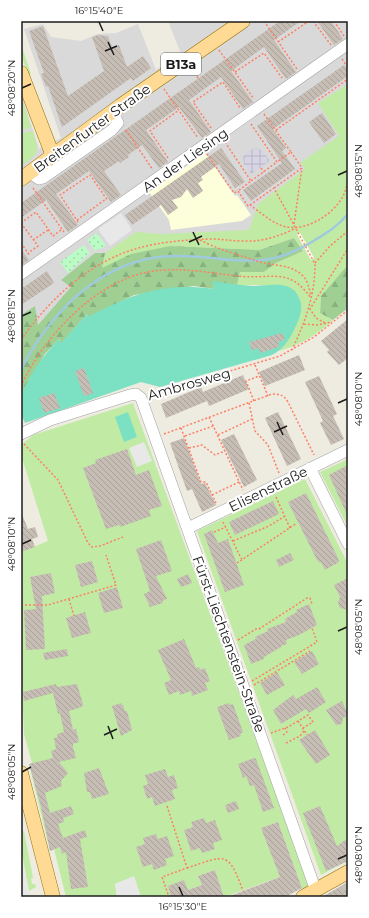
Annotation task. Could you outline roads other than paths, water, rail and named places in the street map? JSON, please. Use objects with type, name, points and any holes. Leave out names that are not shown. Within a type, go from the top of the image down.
[{"type":"main road","name":"Breitenfurter Straße","points":[[28,180],[53,156],[112,111],[243,21]]},
{"type":"main road","points":[[21,73],[53,156]]},
{"type":"main road","points":[[21,773],[53,897]]},
{"type":"main road","points":[[303,897],[345,877]]},
{"type":"street","name":"An der Liesing","points":[[21,274],[84,230],[201,144],[219,136],[246,117],[257,104],[303,77],[336,53],[346,40]]},
{"type":"street","points":[[28,180],[43,178],[112,130],[118,123],[112,111]]},
{"type":"street","name":"Ambrosweg","points":[[21,434],[50,420],[136,394],[141,398]]},
{"type":"street","name":"Fürst-Liechtenstein-Straße","points":[[141,398],[316,891]]},
{"type":"street","name":"Elisenstraße","points":[[188,528],[348,450]]},
{"type":"street","points":[[314,466],[348,544]]},
{"type":"waterway","points":[[21,369],[34,347],[66,306],[85,289],[106,275],[128,264],[153,258],[180,256],[249,261],[280,257],[297,250],[320,237],[337,225],[348,214]]},
{"type":"tunnel","points":[[345,884],[348,888]]}]
